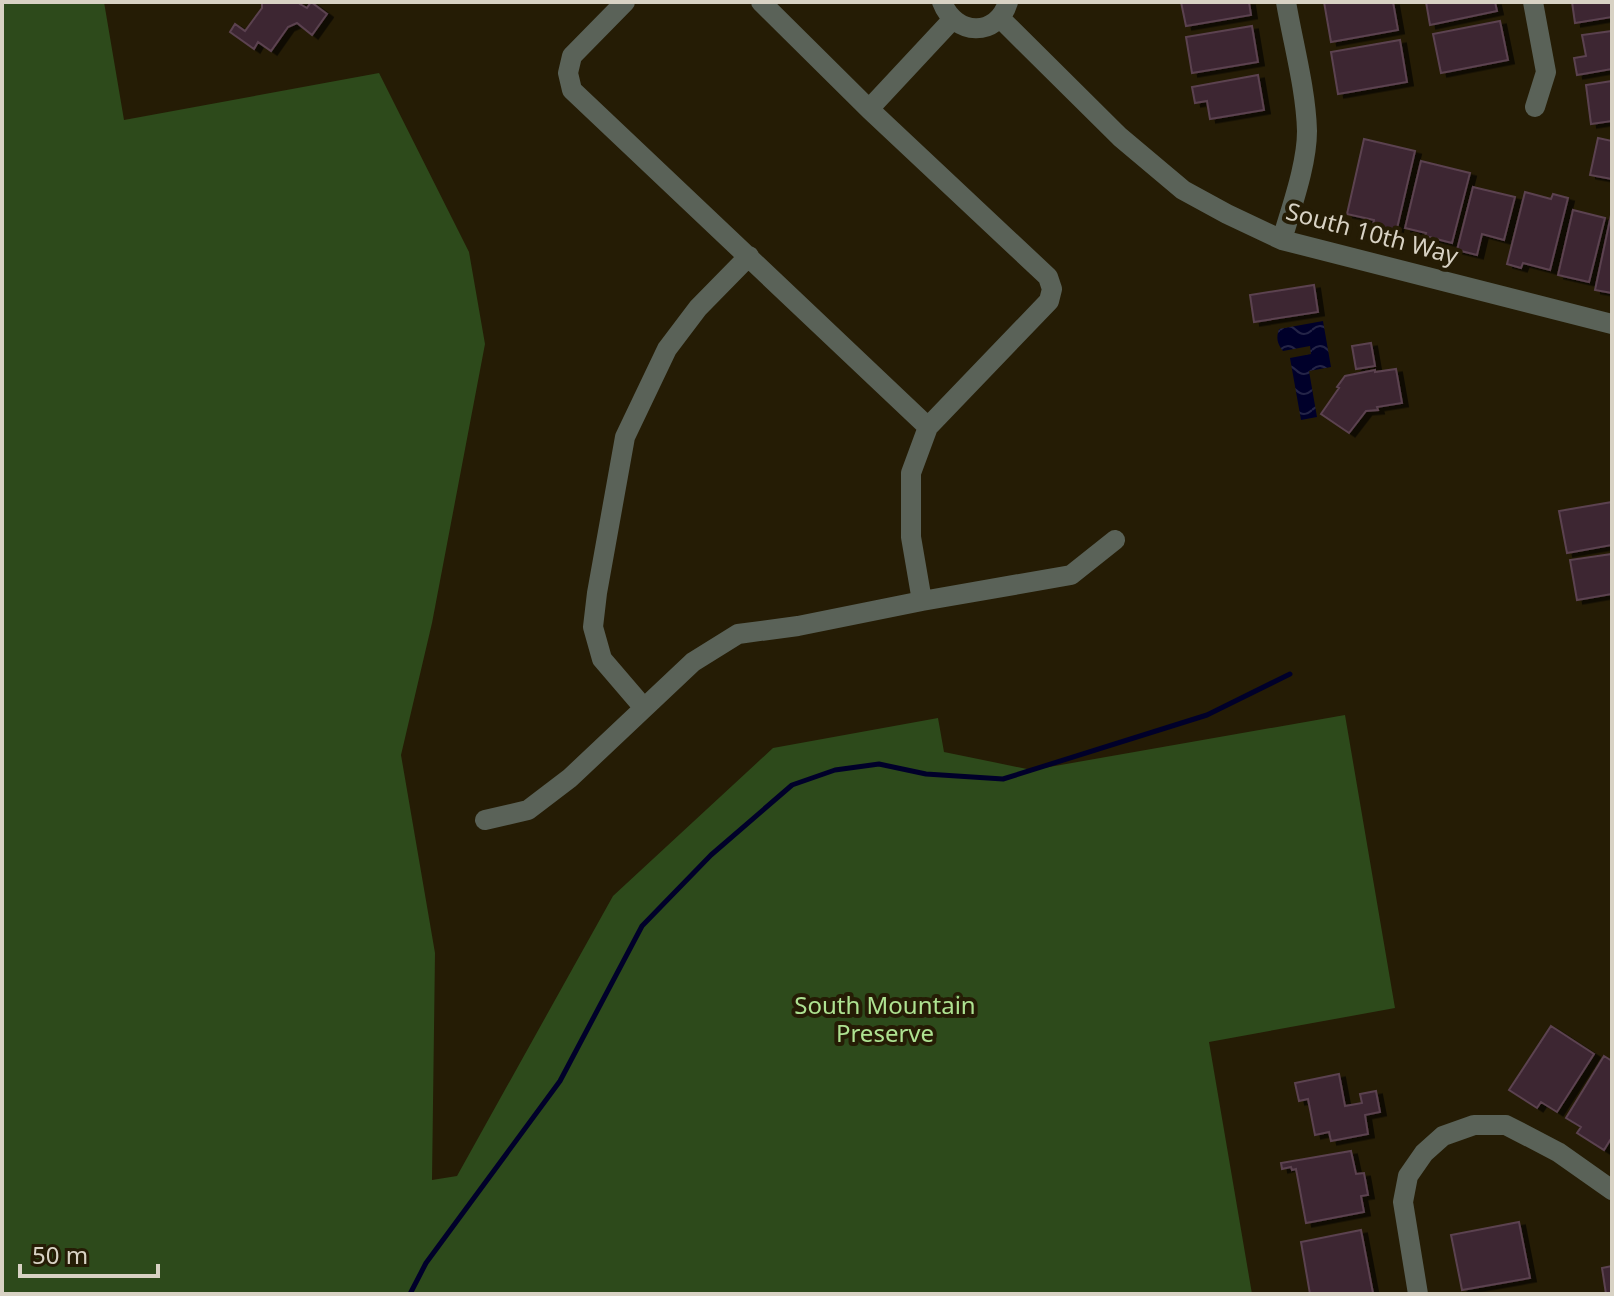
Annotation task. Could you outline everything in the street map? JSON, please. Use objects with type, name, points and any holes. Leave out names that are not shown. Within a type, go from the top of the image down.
[{"type":"street","points":[[625,2],[572,56],[568,73],[572,90],[928,427]]},
{"type":"street","points":[[761,2],[869,109],[1048,277],[1052,289],[1049,301],[928,427],[911,473],[911,537],[922,601]]},
{"type":"street","points":[[1282,240],[1301,175],[1307,133],[1286,2]]},
{"type":"street","points":[[1533,2],[1546,72],[1535,107]]},
{"type":"street","points":[[869,109],[947,11],[961,25],[982,28],[992,24],[1004,10]]},
{"type":"street","name":"South 10th Way","points":[[1004,10],[1120,137],[1183,190],[1227,214],[1282,240],[1612,324]]},
{"type":"street","points":[[644,708],[602,659],[593,627],[625,437],[667,349],[698,308],[749,256]]},
{"type":"street","points":[[485,820],[528,810],[570,778],[693,662],[738,634],[798,626],[1071,575],[1115,540]]},
{"type":"street","points":[[1418,1294],[1403,1202],[1408,1176],[1424,1153],[1443,1136],[1474,1125],[1506,1125],[1558,1152],[1612,1190]]},
{"type":"green space","name":"South Mountain Preserve","points":[[2,2],[104,2],[124,120],[379,73],[469,252],[485,344],[432,623],[401,755],[435,953],[432,1180],[457,1176],[613,896],[773,748],[938,718],[944,752],[1032,770],[1345,715],[1395,1008],[1209,1042],[1252,1294],[2,1294]]},
{"type":"water","points":[[1323,321],[1331,367],[1309,371],[1317,417],[1301,420],[1290,358],[1311,354],[1310,346],[1283,351],[1278,332],[1279,329]]},
{"type":"building","points":[[262,2],[301,2],[307,8],[311,2],[327,14],[312,35],[297,23],[288,27],[271,51],[258,42],[254,49],[230,32],[235,24],[245,31],[262,8]]},
{"type":"building","points":[[1181,2],[1249,2],[1251,15],[1186,26]]},
{"type":"building","points":[[1324,2],[1393,2],[1398,30],[1331,42]]},
{"type":"building","points":[[1426,2],[1495,2],[1497,11],[1430,25]]},
{"type":"building","points":[[1572,2],[1612,2],[1612,17],[1575,23]]},
{"type":"building","points":[[1500,21],[1508,60],[1441,73],[1433,34]]},
{"type":"building","points":[[1252,26],[1258,62],[1192,73],[1186,37]]},
{"type":"building","points":[[1612,31],[1612,69],[1577,75],[1574,58],[1586,56],[1582,35]]},
{"type":"building","points":[[1400,40],[1407,82],[1338,94],[1331,52]]},
{"type":"building","points":[[1258,75],[1264,110],[1210,119],[1207,101],[1195,103],[1192,87]]},
{"type":"building","points":[[1612,81],[1612,121],[1591,124],[1586,85]]},
{"type":"building","points":[[1598,138],[1612,141],[1612,179],[1590,175]]},
{"type":"building","points":[[1364,139],[1415,151],[1395,237],[1372,231],[1374,220],[1347,214]]},
{"type":"building","points":[[1421,161],[1470,173],[1452,243],[1405,228]]},
{"type":"building","points":[[1473,187],[1515,197],[1504,240],[1482,234],[1477,255],[1457,250]]},
{"type":"building","points":[[1525,192],[1551,199],[1553,194],[1568,198],[1550,270],[1523,263],[1521,268],[1507,264]]},
{"type":"building","points":[[1573,210],[1605,218],[1589,282],[1558,275]]},
{"type":"building","points":[[1612,216],[1612,293],[1595,290]]},
{"type":"building","points":[[1314,285],[1318,312],[1254,322],[1250,295]]},
{"type":"building","points":[[1371,343],[1375,366],[1356,369],[1352,346]]},
{"type":"building","points":[[1396,369],[1402,403],[1366,411],[1349,433],[1321,414],[1345,376]]},
{"type":"building","points":[[1612,502],[1612,545],[1567,553],[1559,511]]},
{"type":"building","points":[[1612,554],[1612,594],[1577,600],[1570,560]]},
{"type":"building","points":[[1551,1026],[1594,1054],[1557,1112],[1541,1102],[1537,1108],[1509,1090]]},
{"type":"building","points":[[1604,1056],[1612,1061],[1612,1137],[1604,1150],[1577,1133],[1581,1127],[1566,1118]]},
{"type":"building","points":[[1339,1074],[1345,1106],[1362,1103],[1360,1094],[1376,1091],[1380,1112],[1365,1115],[1368,1134],[1331,1141],[1329,1132],[1315,1135],[1308,1099],[1299,1101],[1295,1083]]},
{"type":"building","points":[[1351,1151],[1356,1174],[1364,1173],[1368,1195],[1361,1196],[1364,1212],[1306,1223],[1296,1169],[1282,1169],[1281,1163]]},
{"type":"building","points":[[1519,1222],[1530,1278],[1462,1290],[1451,1235]]},
{"type":"building","points":[[1361,1230],[1373,1293],[1310,1294],[1301,1242]]},
{"type":"building","points":[[1612,1266],[1612,1294],[1606,1294],[1602,1268]]},
{"type":"waterway","points":[[410,1294],[426,1263],[560,1081],[642,926],[711,855],[792,785],[835,770],[879,764],[926,774],[1003,779],[1207,715],[1290,674]]}]
